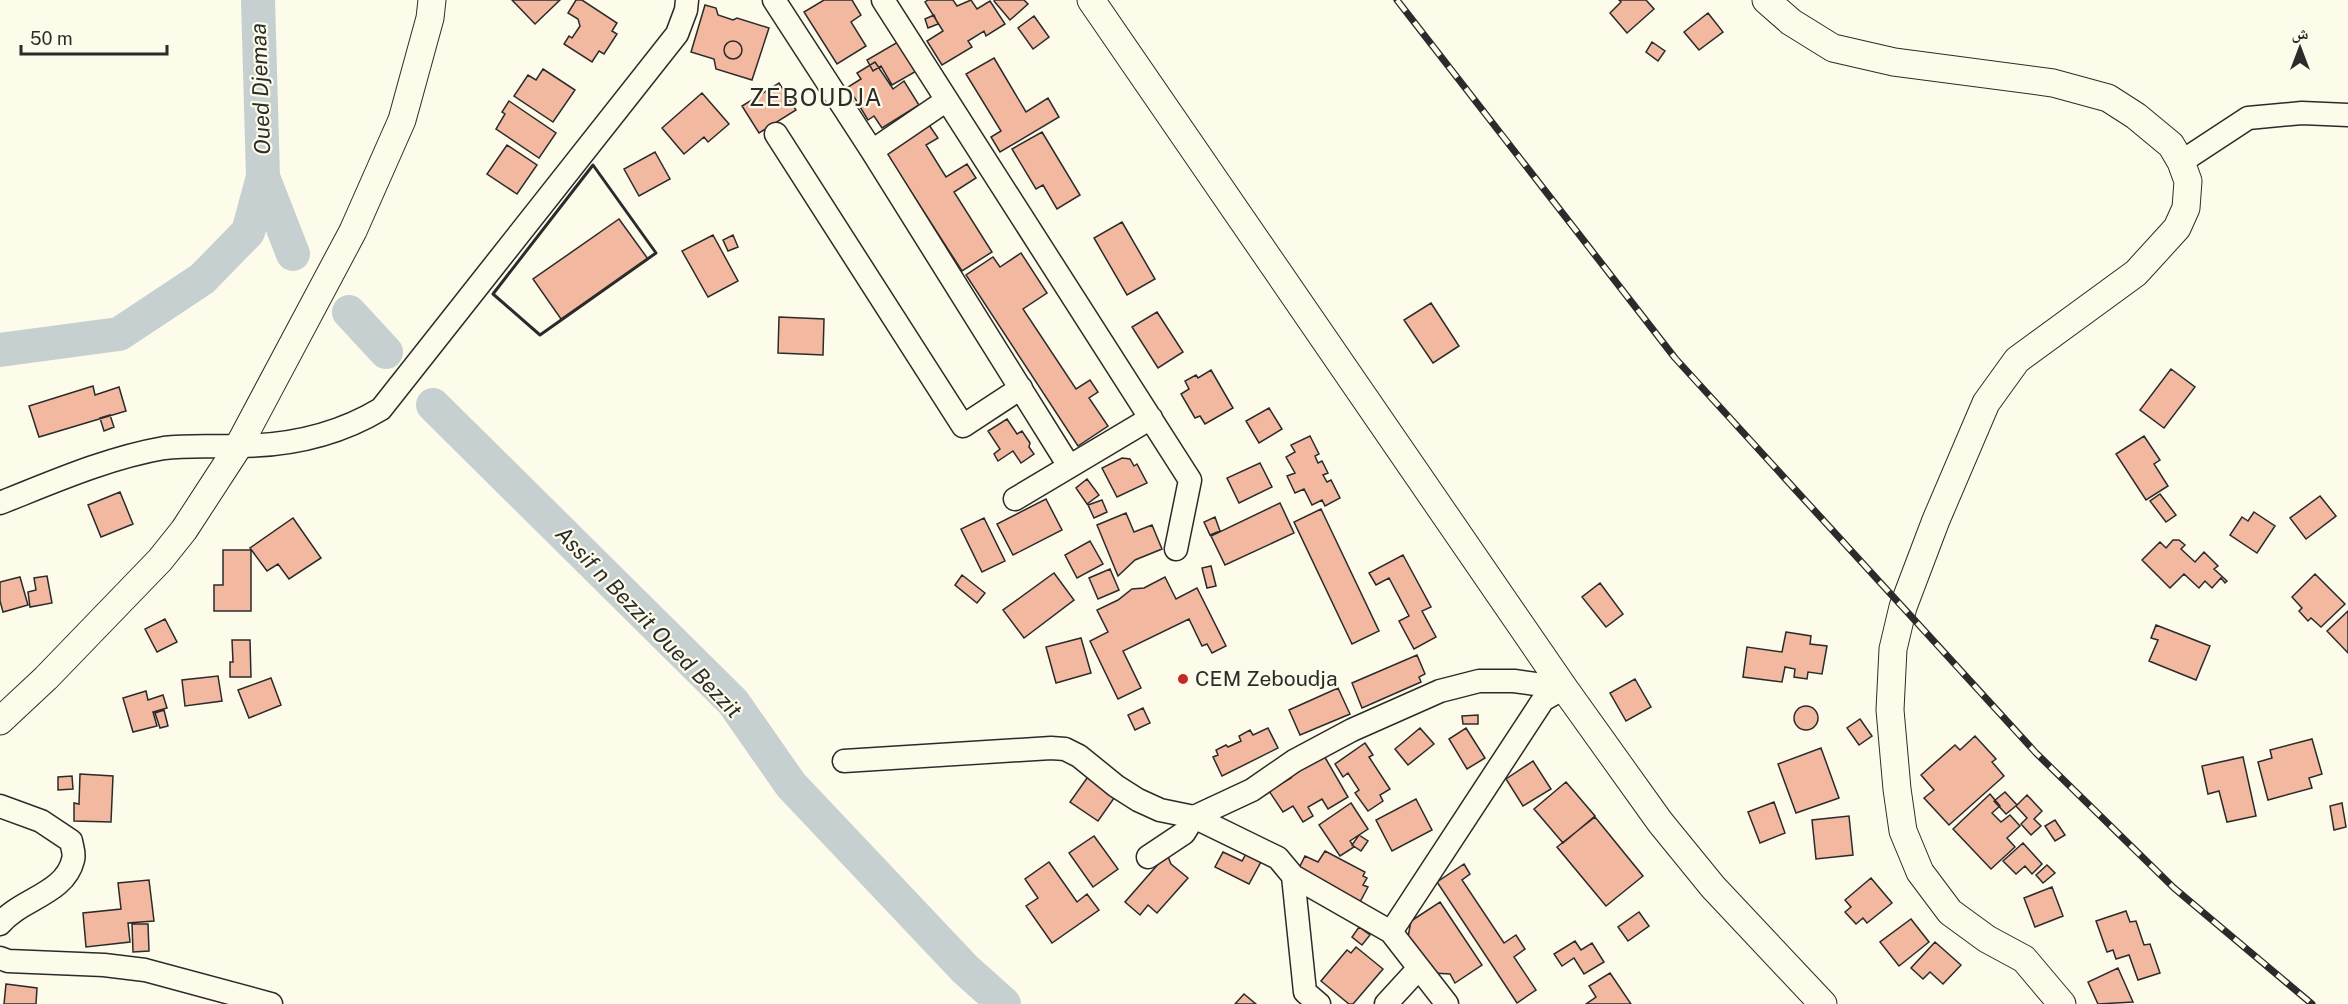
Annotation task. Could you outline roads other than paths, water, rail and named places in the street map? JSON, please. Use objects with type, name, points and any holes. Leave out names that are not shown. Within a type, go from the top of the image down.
[{"type":"main road","points":[[0,721],[46,678],[160,560],[184,530],[238,447],[353,231],[402,120],[430,18],[432,0]]},
{"type":"main road","points":[[1091,0],[1564,688],[1660,822],[1713,887],[1823,1004]]},
{"type":"main road","points":[[1769,0],[1791,22],[1833,48],[1894,62],[2053,83],[2108,98],[2136,116],[2171,146],[2181,162],[2188,181],[2186,208],[2177,228],[2136,273],[2017,360],[1986,403],[1936,520],[1903,607],[1893,648],[1890,710],[1903,831],[1920,872],[1950,912],[1987,939],[2024,959],[2062,1004]]},
{"type":"street","points":[[0,503],[122,457],[166,448],[279,444],[331,434],[381,409],[677,34],[686,10],[687,0]]},
{"type":"street","points":[[774,0],[872,151],[1069,466]]},
{"type":"street","points":[[883,0],[1190,480],[1176,549]]},
{"type":"street","points":[[872,151],[947,100]]},
{"type":"street","points":[[2181,162],[2248,118],[2302,112],[2348,115]]},
{"type":"street","points":[[776,134],[963,426],[1021,388]]},
{"type":"street","points":[[1015,500],[1151,418]]},
{"type":"street","points":[[1148,857],[1184,833],[1194,817],[1252,790],[1294,761],[1352,730],[1440,691],[1479,681],[1514,681],[1564,688]]},
{"type":"street","points":[[1391,932],[1543,699],[1564,688]]},
{"type":"street","points":[[844,761],[1065,749],[1079,756],[1116,786],[1138,800],[1160,810],[1194,817],[1278,858],[1293,876],[1391,932],[1446,1004]]},
{"type":"street","points":[[0,806],[40,822],[71,841],[74,858],[67,874],[53,889],[0,924]]},
{"type":"street","points":[[1293,876],[1305,992],[1319,1004]]},
{"type":"street","points":[[0,958],[8,961],[104,965],[145,970],[270,1004]]},
{"type":"street","points":[[1386,1004],[1419,968]]},
{"type":"waterway","name":"Oued Djemaa","points":[[0,350],[119,334],[202,279],[248,232],[263,177],[258,0]]},
{"type":"waterway","points":[[263,177],[293,254]]},
{"type":"waterway","points":[[349,312],[386,352]]},
{"type":"waterway","name":"Assif n Bezzit Oued Bezzit","points":[[433,405],[733,702],[791,785],[965,969],[1004,1004]]},
{"type":"railway","points":[[1397,0],[1675,358],[2036,753],[2174,888],[2312,1004]]},
{"type":"place","name":"CEM Zeboudja","points":[[1183,679]]},
{"type":"district","name":"ZEBOUDJA","points":[[816,98]]}]
